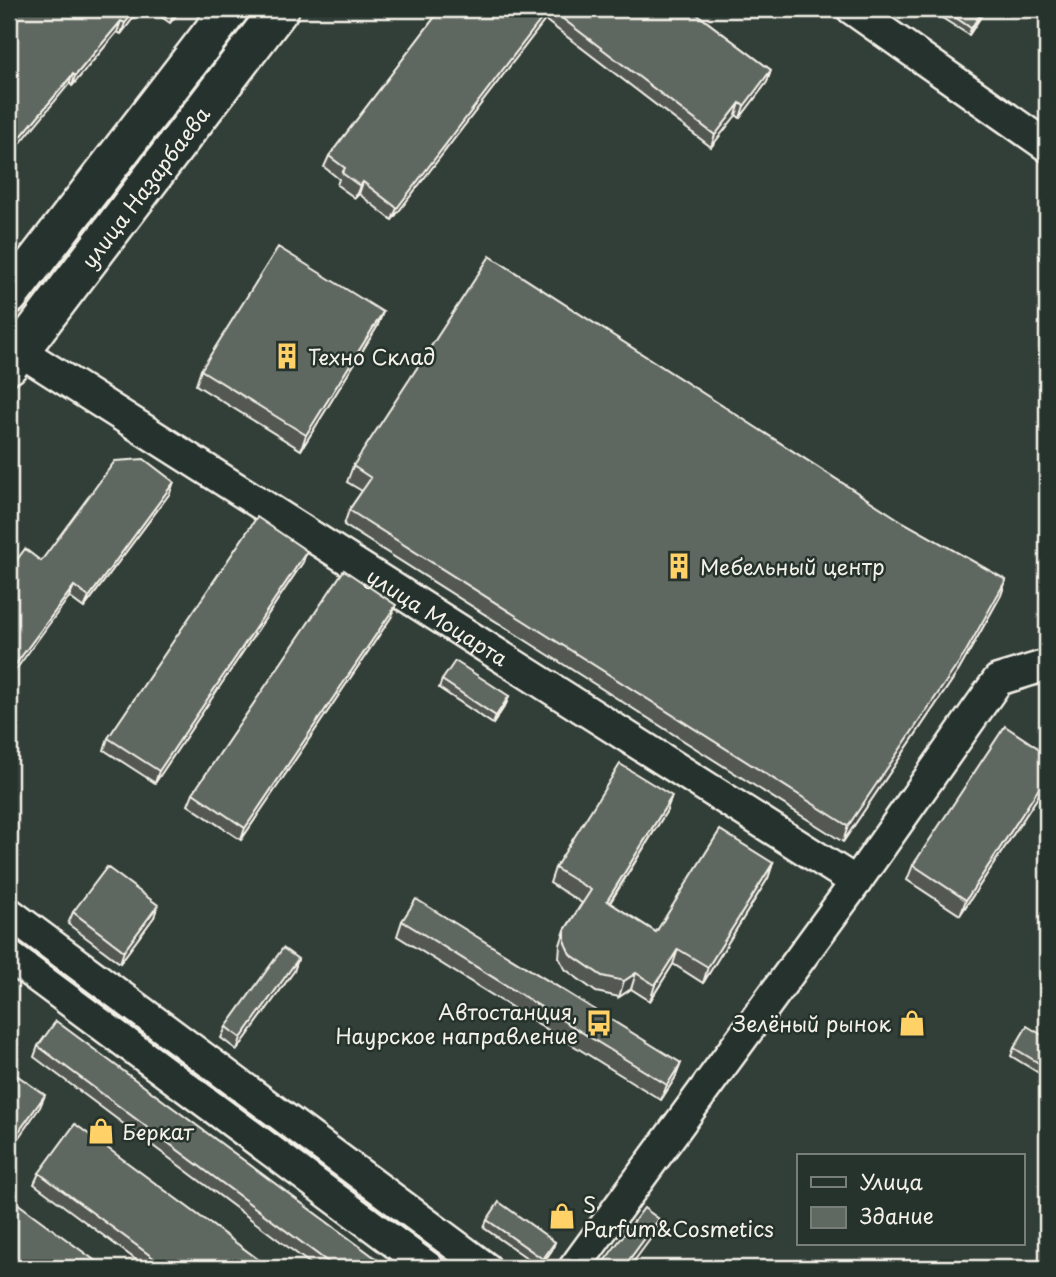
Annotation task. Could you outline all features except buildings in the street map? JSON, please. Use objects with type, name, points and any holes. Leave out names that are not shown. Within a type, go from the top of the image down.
[{"type":"main road","name":"улица Назарбаева","points":[[9,296],[230,9]]},
{"type":"main road","name":"улица Назарбаева","points":[[12,353],[280,9]]},
{"type":"street","points":[[852,9],[1047,146]]},
{"type":"street","name":"улица Моцарта","points":[[12,353],[856,882]]},
{"type":"street","points":[[575,1268],[856,882],[998,680],[1047,665]]},
{"type":"street","points":[[9,913],[486,1268]]},
{"type":"street","points":[[9,956],[429,1268]]},
{"type":"place","name":"Техно Склад","points":[[287,356]]},
{"type":"place","name":"Мебельный центр","points":[[679,566]]},
{"type":"place","name":"Автостанция, Наурское направление","points":[[599,1023]]},
{"type":"place","name":"Зелёный рынок","points":[[912,1023]]},
{"type":"place","name":"Беркат","points":[[101,1131]]},
{"type":"place","name":"S Parfum&Cosmetics","points":[[562,1216]]}]
